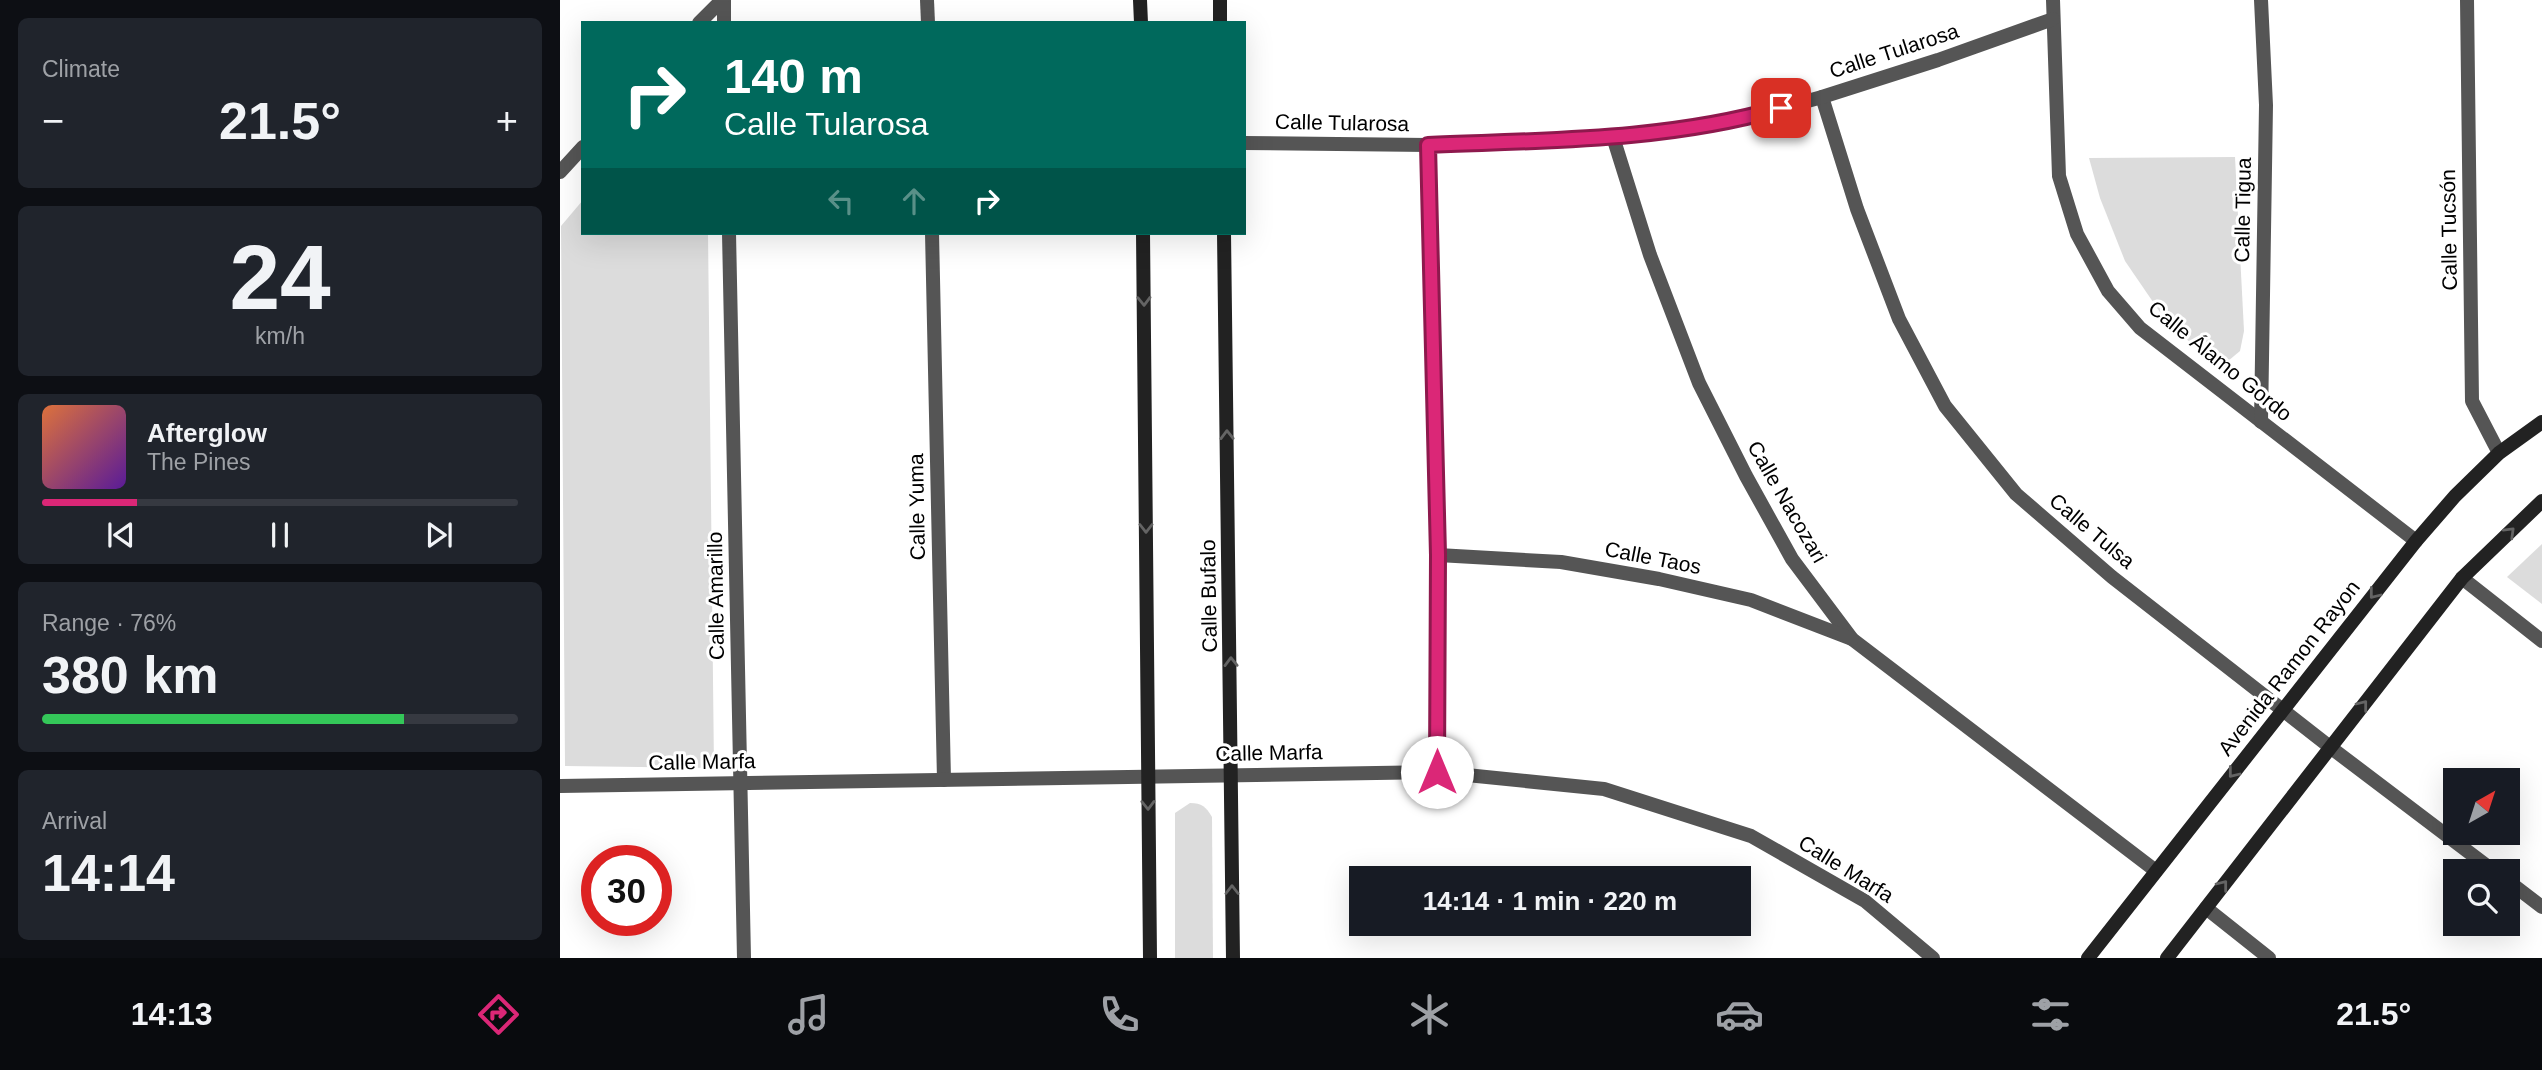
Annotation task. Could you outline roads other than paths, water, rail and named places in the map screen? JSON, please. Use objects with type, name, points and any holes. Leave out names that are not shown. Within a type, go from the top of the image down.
[{"type":"main road","points":[[1140,0],[1141,21]]},
{"type":"main road","points":[[1220,0],[1220,21]]},
{"type":"main road","points":[[1143,235],[1150,958]]},
{"type":"main road","name":"Calle Bufalo","points":[[1224,235],[1233,958]]},
{"type":"main road","name":"Avenida Ramon Rayon","points":[[2088,958],[2416,541],[2455,496],[2499,453],[2542,422]]},
{"type":"main road","points":[[2167,958],[2462,578],[2542,501]]},
{"type":"street","points":[[701,21],[723,0]]},
{"type":"street","points":[[723,0],[724,21]]},
{"type":"street","points":[[927,0],[928,21]]},
{"type":"street","name":"Calle Álamo Gordo","points":[[2053,0],[2060,176],[2077,234],[2108,291],[2140,328],[2416,541]]},
{"type":"street","name":"Calle Tigua","points":[[2261,0],[2266,105],[2261,422]]},
{"type":"street","name":"Calle Tucsón","points":[[2467,0],[2472,401],[2499,453]]},
{"type":"street","name":"Calle Tularosa","points":[[1246,143],[1428,145],[1613,137],[1685,129],[1761,114],[1822,97],[2053,19]]},
{"type":"street","name":"Calle Tulsa","points":[[1822,97],[1857,209],[1899,319],[1945,406],[2016,494],[2112,577],[2478,859]]},
{"type":"street","name":"Calle Nacozari","points":[[1613,137],[1650,255],[1699,383],[1792,559],[1852,639],[2156,872]]},
{"type":"street","points":[[1428,145],[1438,555],[1437,772]]},
{"type":"street","points":[[560,172],[581,149]]},
{"type":"street","name":"Calle Amarillo","points":[[729,235],[744,958]]},
{"type":"street","name":"Calle Yuma","points":[[932,235],[944,780]]},
{"type":"street","name":"Calle Taos","points":[[1438,555],[1561,562],[1659,579],[1751,600],[1852,639]]},
{"type":"street","points":[[2462,578],[2542,641]]},
{"type":"street","name":"Calle Marfa","points":[[560,786],[1437,772],[1604,789],[1751,836],[1865,901],[1933,958]]},
{"type":"street","points":[[2520,890],[2542,907]]},
{"type":"street","points":[[2206,908],[2269,958]]}]
